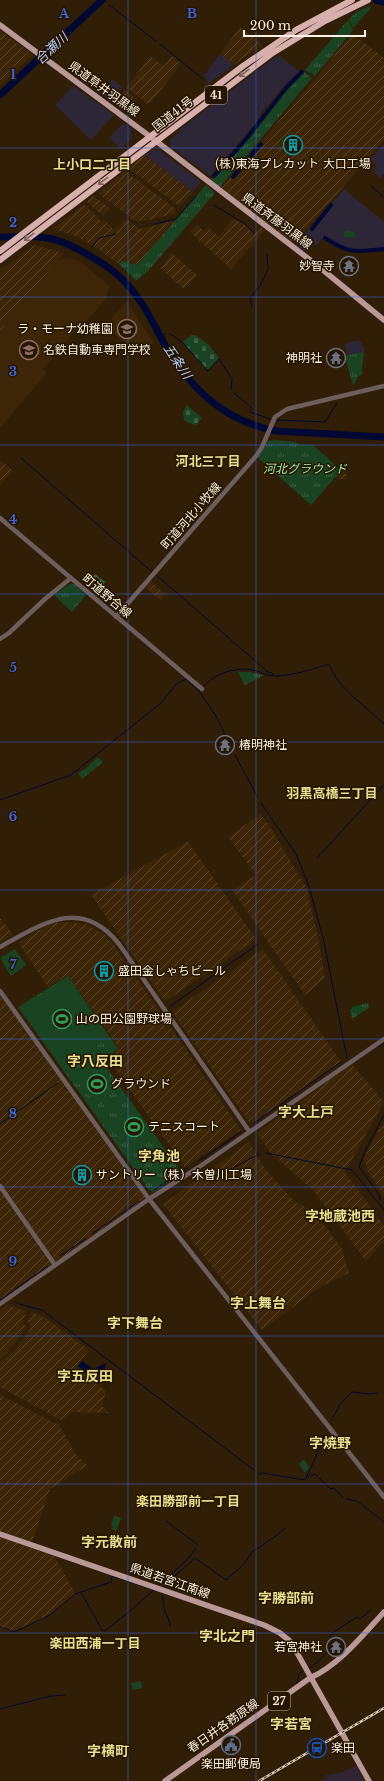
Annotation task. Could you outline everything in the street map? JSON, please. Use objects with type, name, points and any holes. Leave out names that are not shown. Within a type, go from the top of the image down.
[{"type":"highway","name":"国道41号","points":[[0,260],[150,137],[270,47],[322,15],[352,0]]},
{"type":"highway","name":"国道41号","points":[[1,251],[51,217],[156,141],[276,51],[325,21],[368,0]]},
{"type":"main road","name":"県道草井羽黒線","points":[[0,25],[156,141]]},
{"type":"main road","name":"県道斉藤羽黒線","points":[[156,141],[328,273],[384,320]]},
{"type":"main road","name":"県道若宮江南線","points":[[0,1534],[236,1615],[280,1632],[291,1642],[369,1781]]},
{"type":"main road","name":"春日井各務原線","points":[[165,1781],[310,1678],[324,1670],[345,1652],[384,1612]]},
{"type":"street","name":"町道河北小牧線","points":[[116,617],[256,456],[276,416],[288,409],[384,386]]},
{"type":"street","name":"町道野合線","points":[[0,518],[202,690]]},
{"type":"street","points":[[0,639],[71,578]]},
{"type":"street","points":[[0,947],[44,923],[60,918],[83,919],[104,929],[118,944],[249,1131]]},
{"type":"street","points":[[0,991],[149,1199],[384,1497]]},
{"type":"street","points":[[0,1304],[149,1199],[199,1167],[384,1039]]},
{"type":"street","points":[[0,1186],[54,1265]]},
{"type":"shaded area","points":[[240,27],[263,45],[260,47],[254,42],[259,47],[234,65],[220,54]]},
{"type":"shaded area","points":[[0,30],[33,55],[0,86]]},
{"type":"shaded area","points":[[351,35],[354,35],[384,58],[384,140],[293,244],[221,188]]},
{"type":"shaded area","points":[[220,54],[234,65],[208,84],[204,75]]},
{"type":"shaded area","points":[[150,56],[164,66],[172,56],[181,64],[149,105],[127,87]]},
{"type":"shaded area","points":[[280,56],[299,71],[284,86],[263,111],[255,124],[210,176],[170,146],[170,140],[181,131],[180,129],[275,57]]},
{"type":"shaded area","points":[[112,79],[122,87],[111,101],[101,94]]},
{"type":"shaded area","points":[[73,86],[114,115],[91,140],[56,106],[56,104]]},
{"type":"shaded area","points":[[125,90],[135,98],[124,112],[114,103]]},
{"type":"shaded area","points":[[123,123],[131,128],[132,138],[121,149],[109,138]]},
{"type":"shaded area","points":[[384,144],[384,173],[380,178],[373,171],[377,167],[370,160]]},
{"type":"shaded area","points":[[152,150],[159,150],[200,181],[193,192],[145,155]]},
{"type":"shaded area","points":[[145,155],[193,192],[181,205],[178,205],[129,169],[129,167]]},
{"type":"shaded area","points":[[125,171],[176,209],[174,214],[144,221],[134,220],[98,193]]},
{"type":"shaded area","points":[[344,189],[384,222],[384,248],[358,251],[340,248],[324,237],[317,245],[310,244],[304,252],[295,245],[310,228],[311,229]]},
{"type":"shaded area","points":[[93,196],[110,209],[103,216],[87,202]]},
{"type":"shaded area","points":[[84,204],[102,222],[104,220],[114,230],[126,219],[140,229],[177,220],[137,265],[122,261],[119,264],[92,245],[73,235],[53,229]]},
{"type":"shaded area","points":[[233,218],[244,224],[254,234],[261,227],[265,230],[231,269],[190,232],[196,225],[204,231],[208,227],[219,237]]},
{"type":"shaded area","points":[[35,245],[64,253],[0,331],[0,270]]},
{"type":"shaded area","points":[[172,253],[197,275],[184,289],[160,268]]},
{"type":"shaded area","name":"名鉄自動車専門学校","points":[[66,258],[82,263],[111,287],[108,290],[106,299],[82,327],[79,326],[43,369],[47,373],[0,428],[0,331],[57,261]]},
{"type":"shaded area","name":"ラ・モーナ幼稚園","points":[[127,301],[153,342],[140,356],[105,326]]},
{"type":"shaded area","points":[[359,340],[364,347],[364,354],[361,352],[347,355],[345,344]]},
{"type":"shaded area","points":[[0,460],[13,471],[0,486]]},
{"type":"shaded area","points":[[341,470],[348,476],[346,479],[338,479],[335,477],[338,474],[338,471]]},
{"type":"shaded area","points":[[150,581],[165,594],[160,600],[145,587]]},
{"type":"shaded area","points":[[261,814],[306,887],[317,932],[325,978],[305,995],[232,890],[256,875],[228,837]]},
{"type":"shaded area","points":[[187,842],[256,939],[166,1001],[91,895]]},
{"type":"shaded area","points":[[0,918],[13,934],[0,943]]},
{"type":"shaded area","points":[[63,922],[86,924],[105,935],[114,945],[241,1130],[185,1167],[107,1058],[119,1048],[68,975],[48,987],[18,943],[50,924]]},
{"type":"shaded area","points":[[263,949],[341,1062],[253,1123],[249,1122],[173,1011]]},
{"type":"shaded area","points":[[0,991],[149,1199],[0,1304]]},
{"type":"shaded area","points":[[352,1064],[384,1102],[345,1172],[384,1226],[384,1241],[366,1261],[312,1189],[271,1153],[257,1133]]},
{"type":"shaded area","points":[[384,1121],[384,1196],[369,1174],[364,1158]]},
{"type":"shaded area","points":[[249,1142],[265,1169],[294,1201],[313,1211],[342,1249],[349,1273],[320,1287],[262,1330],[163,1204]]},
{"type":"shaded area","points":[[7,1305],[26,1311],[23,1323],[26,1327],[8,1352],[0,1359],[0,1310]]},
{"type":"shaded area","points":[[31,1312],[44,1317],[89,1350],[76,1367],[106,1391],[102,1406],[109,1413],[73,1412],[61,1420],[0,1387],[0,1362],[15,1350],[31,1328],[28,1322]]},
{"type":"shaded area","points":[[0,1395],[59,1425],[76,1454],[86,1464],[86,1466],[50,1489],[32,1542],[0,1531]]},
{"type":"shaded area","points":[[0,1537],[54,1556],[76,1594],[42,1620],[10,1632],[0,1628]]},
{"type":"shaded area","points":[[356,1766],[364,1781],[319,1781],[327,1778],[326,1775],[340,1773]]},
{"type":"green space","points":[[369,6],[371,8],[353,28],[349,19],[355,13]]},
{"type":"green space","points":[[348,20],[353,30],[315,76],[305,70]]},
{"type":"green space","points":[[303,71],[312,78],[220,187],[211,180],[287,88]]},
{"type":"green space","points":[[206,185],[215,193],[149,270],[136,281],[119,264],[122,261],[137,265]]},
{"type":"green space","points":[[346,230],[355,232],[355,237],[344,237],[344,232]]},
{"type":"green space","points":[[191,335],[195,335],[209,345],[219,358],[208,370],[200,363],[183,342]]},
{"type":"green space","points":[[361,352],[364,354],[362,375],[359,376],[353,386],[345,356]]},
{"type":"green space","points":[[187,405],[202,418],[196,425],[188,423],[184,420],[183,412]]},
{"type":"green space","name":"河北グラウンド","points":[[275,440],[313,445],[341,470],[338,471],[338,474],[311,505],[258,458],[267,441]]},
{"type":"green space","points":[[286,449],[295,450],[287,459],[283,452]]},
{"type":"green space","points":[[276,456],[284,463],[276,472],[268,465]]},
{"type":"green space","points":[[95,574],[105,582],[98,590],[94,585],[100,579],[96,577],[92,581],[90,580]]},
{"type":"green space","points":[[70,584],[74,584],[86,595],[72,612],[54,595]]},
{"type":"green space","points":[[238,672],[249,672],[264,675],[245,685]]},
{"type":"green space","points":[[98,757],[103,762],[82,779],[78,773],[85,769]]},
{"type":"green space","points":[[15,949],[26,965],[11,976],[0,958]]},
{"type":"green space","points":[[68,976],[118,1049],[102,1061],[182,1173],[154,1192],[149,1190],[18,1007]]},
{"type":"green space","name":"山の田公園野球場","points":[[67,978],[109,1038],[69,1065],[59,1063],[20,1008]]},
{"type":"green space","points":[[368,1003],[369,1008],[352,1019],[350,1009],[352,1009],[352,1007]]},
{"type":"green space","name":"グラウンド","points":[[99,1062],[118,1089],[96,1105],[76,1078]]},
{"type":"green space","name":"テニスコート","points":[[135,1109],[152,1133],[134,1146],[116,1122]]},
{"type":"green space","points":[[304,1459],[309,1468],[305,1473],[299,1464]]},
{"type":"green space","points":[[114,1516],[121,1518],[116,1531],[112,1529],[113,1526],[111,1525]]},
{"type":"green space","points":[[141,1681],[142,1688],[133,1690],[131,1683]]},
{"type":"water","points":[[82,1361],[92,1368],[88,1374],[78,1366]]},
{"type":"water","points":[[106,1363],[103,1377],[93,1372],[93,1369]]},
{"type":"waterway","name":"合瀬川","points":[[0,95],[102,0]]},
{"type":"waterway","name":"合瀬川","points":[[376,0],[384,2]]},
{"type":"waterway","points":[[109,5],[156,41]]},
{"type":"waterway","points":[[160,44],[203,79]]},
{"type":"waterway","name":"合瀬川","points":[[41,51],[50,58]]},
{"type":"waterway","points":[[214,176],[247,138],[287,87],[302,72]]},
{"type":"waterway","points":[[233,177],[261,144]]},
{"type":"waterway","points":[[371,186],[384,197]]},
{"type":"waterway","points":[[155,224],[176,219],[196,196]]},
{"type":"waterway","points":[[214,205],[245,224],[254,233]]},
{"type":"waterway","points":[[312,229],[331,205]]},
{"type":"waterway","points":[[92,247],[99,238],[116,234]]},
{"type":"waterway","name":"五条川","points":[[0,237],[39,237],[60,241],[99,261],[120,277],[147,312],[165,345],[186,376],[211,401],[240,420],[276,431],[384,437]]},
{"type":"waterway","points":[[325,238],[340,247],[353,251],[384,249]]},
{"type":"waterway","name":"五条川","points":[[88,254],[91,250]]},
{"type":"waterway","points":[[252,307],[250,298],[260,286],[268,269],[267,255]]},
{"type":"waterway","points":[[169,333],[182,342],[208,371],[219,359],[232,379],[231,389]]},
{"type":"waterway","name":"五条川","points":[[161,336],[165,334]]},
{"type":"waterway","points":[[234,393],[252,408],[250,412],[270,419]]},
{"type":"waterway","points":[[276,420],[325,422],[337,403]]},
{"type":"waterway","points":[[21,458],[152,572]]},
{"type":"waterway","points":[[155,574],[273,675]]},
{"type":"waterway","points":[[203,687],[214,677],[235,670],[250,670],[270,676],[282,676],[329,664],[339,682],[353,697],[384,724]]},
{"type":"waterway","points":[[0,800],[71,775],[162,702],[176,684],[186,679],[199,691],[200,690]]},
{"type":"waterway","points":[[199,691],[216,716],[232,748]]},
{"type":"waterway","points":[[235,755],[257,796]]},
{"type":"waterway","points":[[317,858],[384,785]]},
{"type":"waterway","points":[[261,803],[296,854],[309,886],[324,942],[347,1058]]},
{"type":"waterway","points":[[169,1007],[258,944]]},
{"type":"waterway","points":[[379,1047],[384,1043]]},
{"type":"waterway","points":[[254,1123],[341,1062]]},
{"type":"waterway","points":[[0,1124],[58,1083]]},
{"type":"waterway","points":[[380,1200],[380,1196],[359,1167],[366,1149],[384,1115]]},
{"type":"waterway","points":[[199,1161],[241,1132]]},
{"type":"waterway","points":[[266,1153],[352,1170],[384,1210]]},
{"type":"waterway","points":[[200,1173],[218,1176],[259,1154]]},
{"type":"waterway","points":[[154,1190],[187,1168]]},
{"type":"waterway","points":[[92,1234],[139,1201]]},
{"type":"waterway","points":[[60,1256],[85,1239]]},
{"type":"waterway","points":[[0,1300],[48,1266]]},
{"type":"waterway","points":[[16,1302],[42,1310],[254,1470]]},
{"type":"waterway","points":[[331,1421],[341,1403],[352,1392],[370,1394],[378,1393]]},
{"type":"waterway","points":[[259,1474],[263,1473],[305,1480],[320,1448],[324,1435]]},
{"type":"waterway","points":[[308,1477],[315,1474],[330,1489],[334,1488],[343,1498]]},
{"type":"waterway","points":[[347,1499],[357,1501],[384,1522]]},
{"type":"waterway","points":[[166,1521],[198,1545]]},
{"type":"waterway","points":[[165,1588],[167,1583],[195,1558],[226,1580],[243,1565],[252,1552],[285,1528]]},
{"type":"waterway","points":[[159,1585],[189,1558],[196,1548]]},
{"type":"waterway","points":[[0,1627],[14,1632],[50,1615],[75,1594],[111,1582],[112,1576],[154,1590],[105,1631],[102,1630],[81,1592]]},
{"type":"waterway","points":[[162,1593],[165,1612],[170,1626]]},
{"type":"waterway","points":[[309,1668],[320,1660],[335,1642],[330,1636],[335,1631],[357,1617],[360,1619],[371,1610]]},
{"type":"waterway","points":[[297,1683],[299,1674],[303,1671]]},
{"type":"waterway","points":[[0,1709],[51,1696],[65,1695]]},
{"type":"railway","points":[[259,1781],[384,1708]]},
{"type":"place","name":"(株)東海プレカット 大口工場","points":[[293,145]]},
{"type":"place","name":"妙智寺","points":[[349,266]]},
{"type":"place","name":"ラ・モーナ幼稚園","points":[[127,329]]},
{"type":"place","name":"名鉄自動車専門学校","points":[[29,350]]},
{"type":"place","name":"神明社","points":[[336,358]]},
{"type":"place","name":"椿明神社","points":[[225,745]]},
{"type":"place","name":"盛田金しゃちビール","points":[[104,971]]},
{"type":"place","name":"山の田公園野球場","points":[[62,1019]]},
{"type":"place","name":"グラウンド","points":[[97,1084]]},
{"type":"place","name":"テニスコート","points":[[134,1127]]},
{"type":"place","name":"サントリー（株）木曽川工場","points":[[82,1175]]},
{"type":"place","name":"若宮神社","points":[[336,1647]]},
{"type":"place","name":"楽田郵便局","points":[[231,1745]]},
{"type":"place","name":"楽田","points":[[317,1748]]},
{"type":"district","name":"上小口二丁目","points":[[92,164]]},
{"type":"district","name":"河北三丁目","points":[[208,461]]},
{"type":"district","name":"羽黒高橋三丁目","points":[[332,793]]},
{"type":"district","name":"字八反田","points":[[95,1061]]},
{"type":"district","name":"字大上戸","points":[[306,1112]]},
{"type":"district","name":"字角池","points":[[159,1156]]},
{"type":"district","name":"字地蔵池西","points":[[340,1216]]},
{"type":"district","name":"字上舞台","points":[[258,1303]]},
{"type":"district","name":"字下舞台","points":[[135,1323]]},
{"type":"district","name":"字五反田","points":[[85,1376]]},
{"type":"district","name":"字焼野","points":[[330,1443]]},
{"type":"district","name":"楽田勝部前一丁目","points":[[188,1501]]},
{"type":"district","name":"字元散前","points":[[109,1542]]},
{"type":"district","name":"字勝部前","points":[[286,1598]]},
{"type":"district","name":"字北之門","points":[[227,1636]]},
{"type":"district","name":"楽田西浦一丁目","points":[[95,1643]]},
{"type":"district","name":"字若宮","points":[[291,1724]]},
{"type":"district","name":"字横町","points":[[108,1751]]}]
